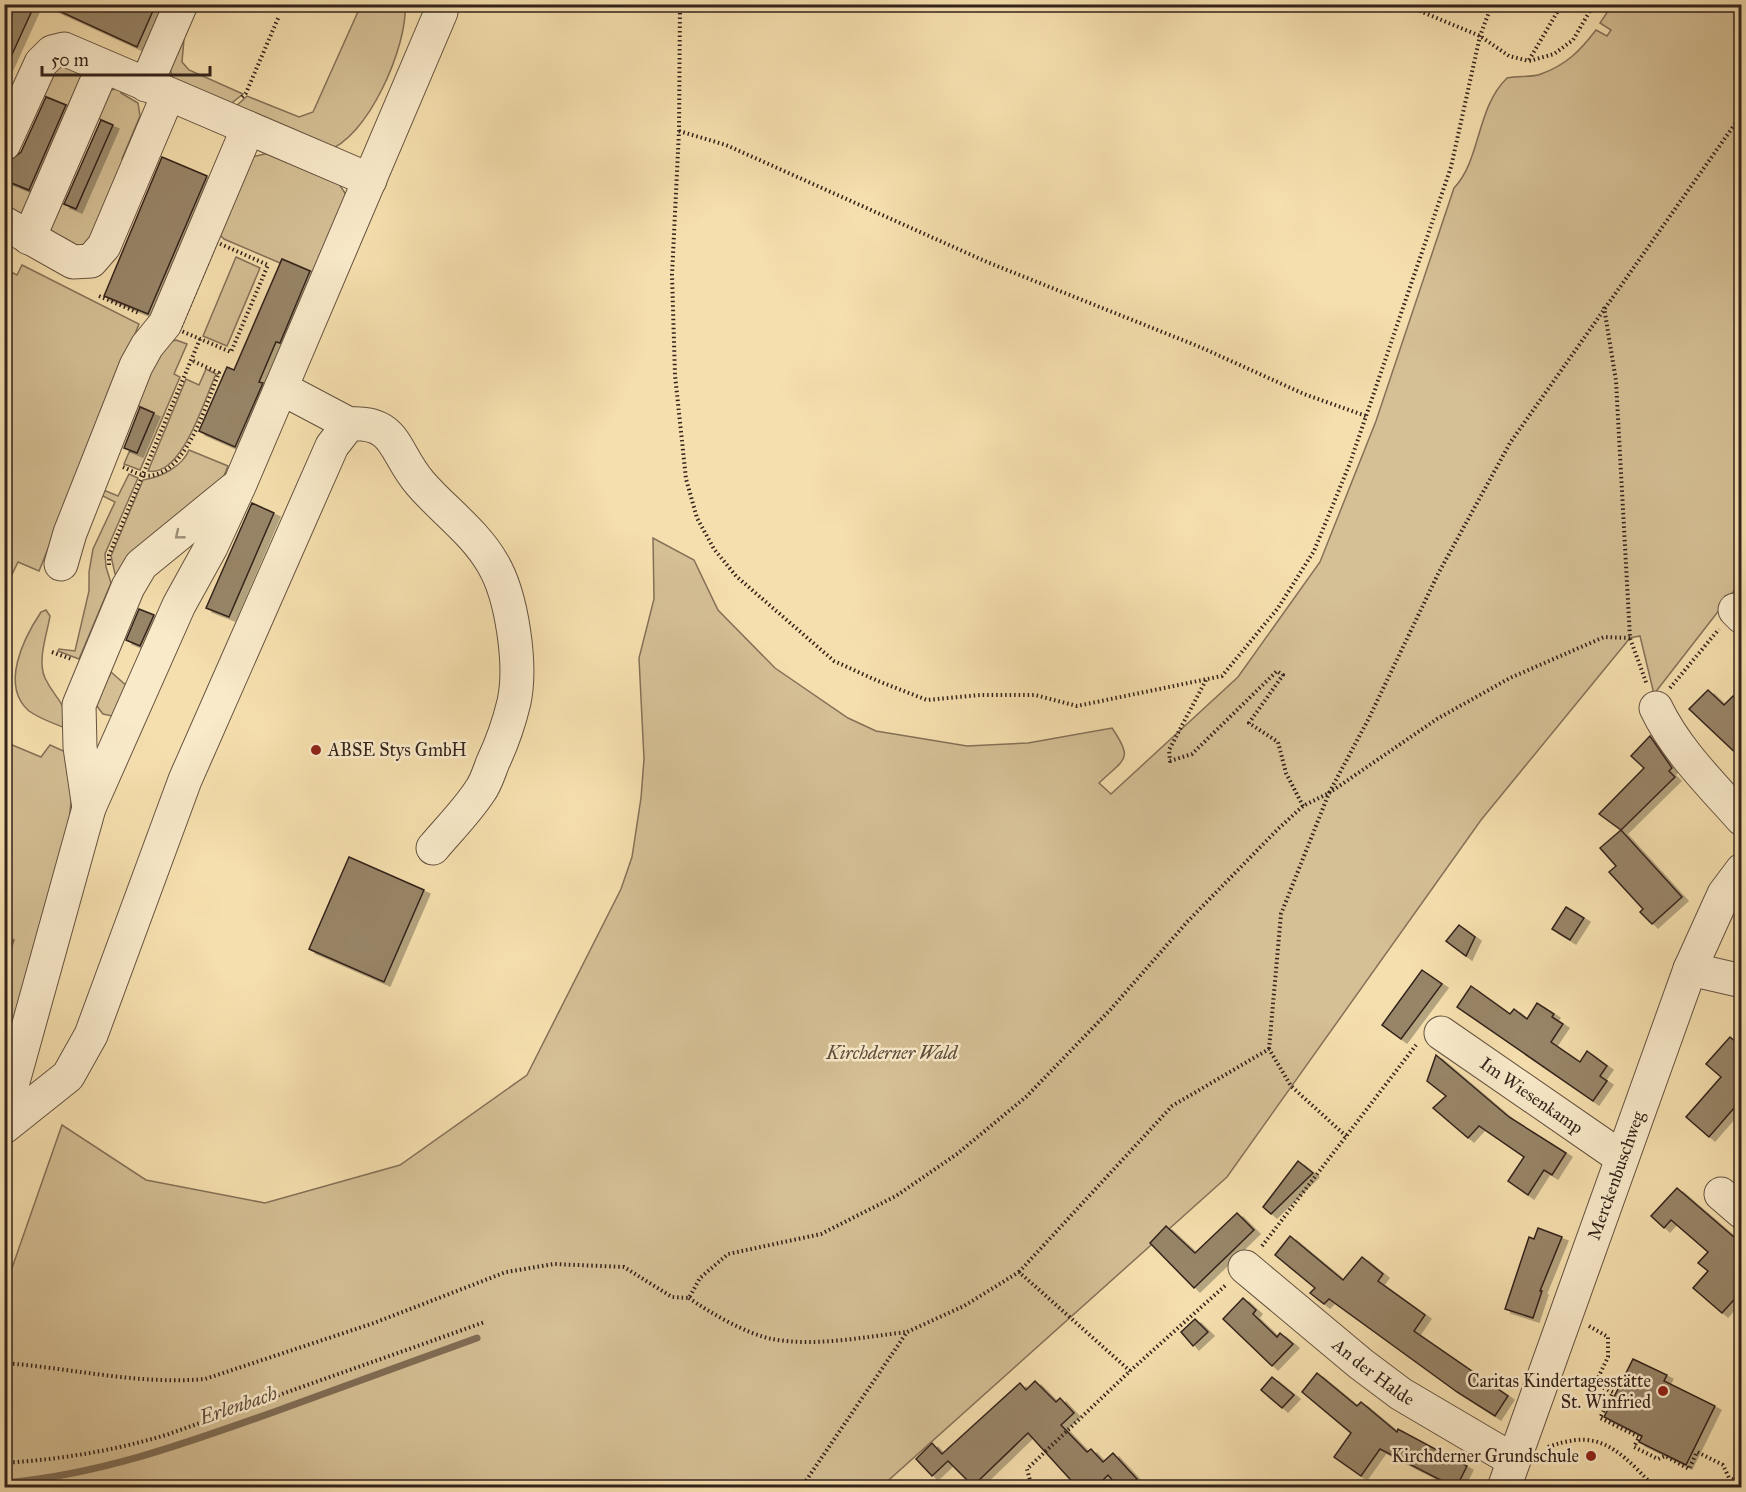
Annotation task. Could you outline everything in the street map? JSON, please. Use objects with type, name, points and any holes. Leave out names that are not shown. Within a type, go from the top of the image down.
[{"type":"street","points":[[104,67],[17,230],[73,262],[91,261],[104,246],[158,90],[181,4]]},
{"type":"street","points":[[4,1114],[89,808],[178,605],[211,547],[240,484],[370,180],[441,6]]},
{"type":"street","points":[[4,144],[41,63],[52,52],[64,49],[158,90],[243,115],[370,180]]},
{"type":"street","points":[[61,564],[70,533],[136,366],[147,346],[165,324],[243,115]]},
{"type":"street","points":[[281,388],[349,424],[365,423],[380,427],[394,441],[408,470],[473,537],[493,563],[504,589],[516,662],[514,699],[509,718],[481,790],[433,848]]},
{"type":"street","points":[[4,1127],[68,1076],[91,1035],[186,780],[332,446],[349,424]]},
{"type":"street","points":[[89,808],[80,747],[79,705],[128,587],[141,565],[240,484]]},
{"type":"street","points":[[1656,708],[1665,726],[1682,750],[1742,819]]},
{"type":"street","name":"Merckenbuschweg","points":[[1509,1474],[1690,969],[1724,894],[1742,870]]},
{"type":"street","points":[[1690,969],[1742,981]]},
{"type":"street","name":"Im Wiesenkamp","points":[[1441,1033],[1622,1158]]},
{"type":"street","name":"An der Halde","points":[[1245,1267],[1361,1365],[1509,1474]]},
{"type":"path","points":[[680,4],[679,131],[672,275],[675,375],[686,478],[697,518],[714,549],[736,576],[834,661],[927,700],[980,695],[1035,695],[1077,706],[1222,676],[1278,608],[1314,551],[1366,416],[1451,167],[1480,36],[1492,4]]},
{"type":"path","points":[[1403,4],[1480,36],[1509,56],[1529,61],[1554,54],[1573,40],[1594,4]]},
{"type":"path","points":[[1529,61],[1562,4]]},
{"type":"path","points":[[243,115],[246,93],[279,16]]},
{"type":"path","points":[[1347,1137],[1290,1086],[1269,1049],[1281,914],[1329,793],[1369,718],[1438,574],[1510,443],[1742,114]]},
{"type":"path","points":[[679,131],[726,145],[987,262],[1200,347],[1304,393],[1366,416]]},
{"type":"path","points":[[216,242],[268,265],[231,352],[200,339],[178,330],[216,242]]},
{"type":"path","points":[[99,296],[141,314]]},
{"type":"path","points":[[1604,307],[1616,381],[1630,638],[1656,708]]},
{"type":"path","points":[[112,573],[109,555],[200,339]]},
{"type":"path","points":[[100,459],[142,475],[154,476],[172,466],[184,454],[219,373],[191,360]]},
{"type":"path","points":[[1656,708],[1692,658],[1738,614]]},
{"type":"path","points":[[689,1298],[700,1278],[728,1254],[821,1234],[896,1196],[957,1154],[1027,1096],[1110,1010],[1188,921],[1303,806],[1329,793],[1437,718],[1510,678],[1604,637],[1630,638]]},
{"type":"path","points":[[52,651],[80,663]]},
{"type":"path","points":[[1206,680],[1169,750],[1170,761],[1192,754],[1277,671],[1283,675],[1249,723],[1278,742],[1286,773],[1303,806]]},
{"type":"path","points":[[4,1363],[139,1378],[181,1381],[204,1378],[352,1331],[506,1272],[554,1264],[624,1267],[672,1298],[689,1298],[710,1314],[772,1339],[830,1341],[907,1332],[964,1306],[1019,1272],[1172,1106],[1269,1049]]},
{"type":"path","points":[[1019,1272],[1130,1371]]},
{"type":"path","points":[[4,1463],[70,1458],[117,1450],[180,1431],[486,1322]]},
{"type":"path","points":[[1583,1324],[1608,1337],[1608,1358],[1595,1384],[1613,1392],[1600,1418],[1639,1437],[1634,1447],[1658,1459],[1665,1456],[1689,1468],[1697,1452],[1722,1465],[1730,1480]]},
{"type":"path","points":[[801,1488],[907,1332]]},
{"type":"path","points":[[1509,1474],[1558,1444],[1585,1438],[1619,1452],[1652,1484],[1661,1488]]},
{"type":"path","points":[[1722,1488],[1742,1472]]},
{"type":"green space","points":[[361,5],[405,5],[404,22],[400,43],[382,88],[370,110],[342,143],[326,151],[233,109],[247,96],[299,117],[313,112]]},
{"type":"green space","name":"Kirchderner Wald","points":[[1612,5],[1741,5],[1741,582],[1654,694],[1640,636],[1630,638],[1481,820],[1227,1177],[881,1487],[5,1488],[5,1288],[62,1125],[146,1180],[265,1203],[400,1165],[527,1075],[621,889],[632,857],[644,759],[639,658],[654,599],[653,538],[694,560],[718,610],[775,668],[848,718],[876,731],[967,746],[1028,743],[1112,728],[1123,747],[1124,758],[1099,783],[1111,794],[1238,677],[1320,562],[1376,421],[1454,188],[1469,163],[1489,104],[1507,78],[1537,75],[1558,66],[1578,51],[1596,30],[1607,36],[1611,30],[1600,23]]},
{"type":"green space","points":[[172,34],[184,39],[182,62],[189,70],[243,94],[228,106],[173,79],[169,65]]},
{"type":"green space","points":[[52,63],[83,71],[75,109],[38,93]]},
{"type":"green space","points":[[121,88],[121,93],[138,103],[140,116],[122,159],[127,162],[94,239],[78,251],[48,235],[59,202],[76,209],[112,125],[96,117],[111,90]]},
{"type":"green space","points":[[273,152],[339,184],[345,193],[345,204],[317,274],[282,259],[280,263],[224,239],[219,234],[252,157]]},
{"type":"green space","points":[[4,180],[37,194],[24,217],[5,212]]},
{"type":"green space","points":[[236,257],[260,268],[227,346],[203,336]]},
{"type":"green space","points":[[22,265],[139,324],[39,571],[18,562],[5,589],[5,269],[17,275]]},
{"type":"green space","points":[[176,340],[187,344],[174,374],[180,377],[140,470],[124,464],[130,450],[137,453],[154,413],[132,403],[163,344]]},
{"type":"green space","points":[[206,369],[216,374],[199,417],[182,450],[160,470],[148,471],[186,379],[199,385]]},
{"type":"green space","points":[[189,450],[228,466],[221,483],[119,575],[115,574],[111,556],[143,480],[170,470],[186,456]]},
{"type":"green space","points":[[129,474],[138,478],[105,554],[111,583],[79,659],[58,651],[59,649],[75,651],[89,591],[89,572],[93,549],[115,502],[99,494],[101,489],[118,496]]},
{"type":"green space","points":[[46,610],[50,616],[42,656],[43,671],[49,686],[65,712],[68,729],[29,711],[20,701],[16,689],[17,662],[27,635],[41,612]]},
{"type":"green space","points":[[111,672],[129,688],[112,716],[103,714],[96,705],[104,676],[109,677]]},
{"type":"green space","points":[[5,742],[41,757],[50,745],[68,753],[73,783],[66,850],[5,1073]]},
{"type":"shaded area","points":[[5,929],[8,932],[6,937],[14,940],[5,966]]},
{"type":"building","points":[[4,4],[35,4],[4,72]]},
{"type":"building","points":[[44,4],[156,4],[137,47]]},
{"type":"building","points":[[46,97],[66,105],[29,190],[4,180],[4,170],[8,162],[21,152]]},
{"type":"building","points":[[101,120],[113,125],[76,209],[64,204]]},
{"type":"building","points":[[162,157],[207,176],[148,314],[104,296]]},
{"type":"building","points":[[282,259],[310,271],[280,343],[276,342],[259,382],[263,383],[235,447],[199,431],[227,367],[234,370]]},
{"type":"building","points":[[140,407],[154,413],[137,453],[124,448]]},
{"type":"building","points":[[252,503],[274,513],[229,617],[206,608]]},
{"type":"building","points":[[139,609],[154,615],[140,646],[126,640]]},
{"type":"building","points":[[1708,690],[1724,705],[1733,696],[1742,704],[1742,759],[1689,709]]},
{"type":"building","points":[[1650,736],[1672,768],[1669,771],[1675,777],[1621,830],[1599,814],[1644,768],[1631,756]]},
{"type":"building","points":[[1621,830],[1682,897],[1652,924],[1640,912],[1643,909],[1609,872],[1616,866],[1600,848]]},
{"type":"building","points":[[349,857],[424,890],[384,982],[309,949]]},
{"type":"building","points":[[1566,907],[1584,918],[1570,940],[1552,929]]},
{"type":"building","points":[[1459,925],[1475,937],[1466,956],[1446,941]]},
{"type":"building","points":[[1422,970],[1442,984],[1401,1039],[1382,1025]]},
{"type":"building","points":[[1471,986],[1510,1014],[1514,1009],[1527,1019],[1537,1003],[1554,1014],[1552,1017],[1563,1024],[1551,1042],[1580,1062],[1587,1051],[1607,1066],[1600,1076],[1607,1081],[1593,1101],[1457,1007]]},
{"type":"building","points":[[1730,1037],[1742,1047],[1741,1100],[1709,1137],[1686,1117],[1721,1077],[1706,1064]]},
{"type":"building","points":[[1436,1055],[1509,1117],[1566,1153],[1552,1175],[1544,1170],[1528,1195],[1508,1181],[1524,1157],[1479,1126],[1468,1138],[1433,1108],[1446,1096],[1427,1081]]},
{"type":"building","points":[[1298,1161],[1313,1173],[1271,1214],[1263,1207]]},
{"type":"building","points":[[1677,1188],[1742,1244],[1742,1291],[1722,1313],[1693,1288],[1708,1271],[1698,1263],[1708,1252],[1671,1220],[1664,1228],[1651,1216]]},
{"type":"building","points":[[1237,1213],[1254,1230],[1194,1288],[1150,1243],[1166,1226],[1195,1253]]},
{"type":"building","points":[[1538,1228],[1562,1237],[1540,1291],[1542,1291],[1533,1318],[1505,1309],[1529,1237],[1534,1239]]},
{"type":"building","points":[[1290,1236],[1343,1280],[1362,1257],[1383,1274],[1378,1281],[1425,1315],[1414,1331],[1508,1396],[1495,1416],[1457,1392],[1329,1299],[1324,1304],[1310,1293],[1315,1288],[1275,1255]]},
{"type":"building","points":[[1243,1298],[1256,1310],[1253,1314],[1277,1337],[1280,1333],[1293,1344],[1272,1366],[1223,1319]]},
{"type":"building","points":[[1195,1319],[1208,1332],[1193,1346],[1181,1332]]},
{"type":"building","points":[[1633,1359],[1667,1375],[1664,1381],[1715,1406],[1686,1465],[1639,1442],[1642,1436],[1604,1417]]},
{"type":"building","points":[[1317,1373],[1357,1406],[1361,1402],[1397,1432],[1398,1429],[1467,1466],[1456,1488],[1380,1449],[1361,1476],[1334,1457],[1351,1433],[1302,1392]]},
{"type":"building","points":[[1272,1377],[1294,1395],[1282,1408],[1261,1390]]},
{"type":"building","points":[[1035,1381],[1056,1402],[1060,1398],[1074,1413],[1061,1425],[1087,1452],[1091,1449],[1103,1462],[1113,1453],[1137,1479],[1128,1488],[1119,1488],[1108,1475],[1099,1484],[1093,1481],[1085,1488],[1078,1488],[1028,1433],[973,1486],[948,1461],[932,1476],[916,1459],[932,1443],[942,1454],[1020,1383],[1026,1390]]},
{"type":"waterway","name":"Erlenbach","points":[[4,1483],[107,1466],[173,1447],[477,1338]]},
{"type":"place","name":"ABSE Stys GmbH","points":[[316,750]]},
{"type":"place","name":"Caritas Kindertagesstätte St. Winfried","points":[[1663,1391]]},
{"type":"place","name":"Kirchderner Grundschule","points":[[1591,1456]]}]
